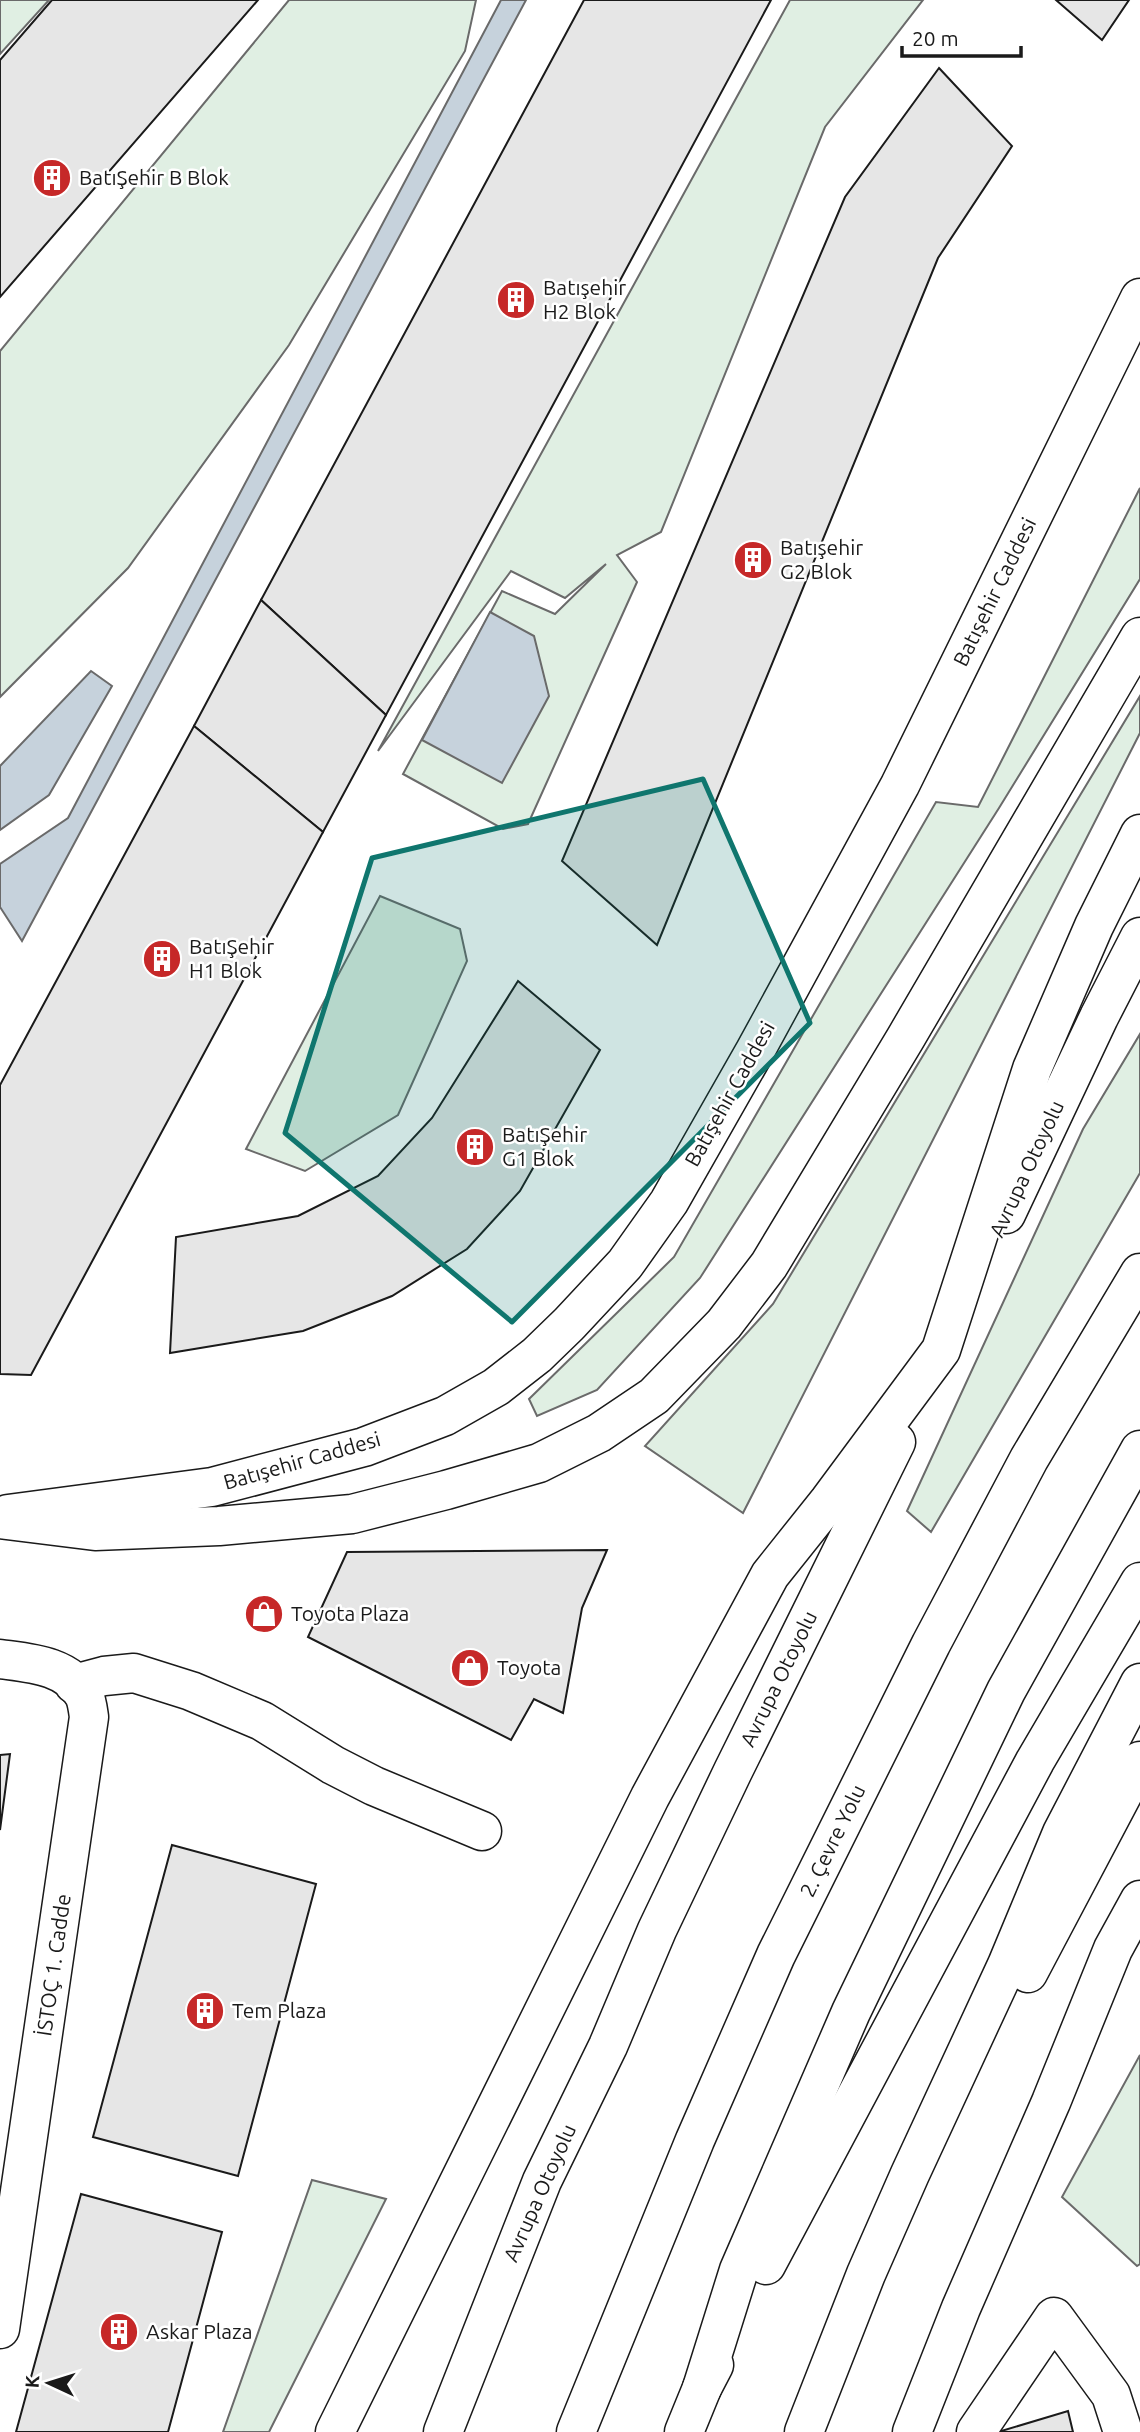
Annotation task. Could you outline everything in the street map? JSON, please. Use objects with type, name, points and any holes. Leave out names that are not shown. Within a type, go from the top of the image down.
[{"type":"main road","name":"Batışehir Caddesi","points":[[0,1517],[212,1487],[363,1447],[445,1416],[496,1387],[537,1355],[569,1324],[625,1264],[669,1202],[748,1063],[900,785],[1140,298]]},
{"type":"main road","points":[[0,1517],[95,1531],[219,1526],[352,1514],[539,1463],[599,1433],[654,1396],[724,1324],[769,1265],[905,1039],[1140,636]]},
{"type":"main road","points":[[335,2432],[650,1797],[770,1575],[830,1502],[941,1350],[1032,1069],[1094,926],[1140,834]]},
{"type":"main road","name":"Avrupa Otoyolu","points":[[443,2432],[542,2181],[608,2046],[657,1930],[1140,937]]},
{"type":"main road","name":"2. Çevre Yolu","points":[[576,2432],[695,2140],[776,1955],[931,1644],[1029,1460],[1140,1273]]},
{"type":"main road","points":[[684,2432],[702,2388],[739,2270],[851,2012],[1006,1691],[1140,1450]]},
{"type":"main road","points":[[702,2388],[1028,1773],[1140,1582]]},
{"type":"main road","points":[[0,1659],[51,1668],[74,1684],[104,1676],[134,1673],[191,1691],[262,1721],[333,1765],[374,1786],[482,1831]]},
{"type":"main road","points":[[804,2432],[866,2274],[1007,1965],[1062,1833],[1140,1683]]},
{"type":"main road","name":"İSTOÇ 1. Cadde","points":[[0,2329],[89,1717],[84,1695],[74,1684]]},
{"type":"main road","points":[[910,2174],[1021,1988],[1140,1761]]},
{"type":"main road","points":[[912,2432],[961,2308],[1051,2102],[1113,1949],[1140,1900]]},
{"type":"main road","points":[[1051,2102],[1140,1947]]},
{"type":"main road","points":[[976,2432],[1054,2317],[1111,2395],[1123,2432]]},
{"type":"highlighted area","points":[[703,779],[810,1023],[512,1322],[285,1133],[372,858]]},
{"type":"green space","points":[[0,0],[49,0],[0,54]]},
{"type":"green space","points":[[289,0],[476,0],[465,51],[289,345],[128,568],[0,697],[0,351]]},
{"type":"green space","points":[[790,0],[923,0],[825,127],[661,532],[617,555],[637,582],[528,824],[503,829],[403,774],[502,591],[555,614],[606,564],[565,598],[511,571],[378,751]]},
{"type":"green space","points":[[1140,488],[1140,579],[999,808],[700,1278],[597,1390],[537,1416],[529,1399],[674,1257],[936,802],[978,807]]},
{"type":"green space","points":[[1140,696],[1140,733],[743,1513],[645,1446],[773,1304]]},
{"type":"green space","points":[[380,896],[460,929],[467,961],[398,1115],[305,1171],[246,1149]]},
{"type":"green space","points":[[1140,1034],[1140,1173],[931,1532],[907,1511],[1083,1129]]},
{"type":"green space","points":[[1140,2055],[1140,2264],[1137,2266],[1062,2197]]},
{"type":"green space","points":[[312,2180],[386,2199],[269,2432],[223,2432]]},
{"type":"shaded area","points":[[501,0],[526,0],[22,941],[0,907],[0,864],[68,818]]},
{"type":"shaded area","points":[[490,612],[534,636],[549,696],[502,783],[422,740]]},
{"type":"shaded area","points":[[91,671],[112,686],[49,795],[0,830],[0,766]]},
{"type":"building","name":"BatıŞehir B Blok","points":[[52,0],[258,0],[0,297],[0,60]]},
{"type":"building","name":"Batışehir H2 Blok","points":[[584,0],[771,0],[386,715],[261,600]]},
{"type":"building","points":[[1056,0],[1129,0],[1102,40]]},
{"type":"building","name":"Batışehir G2 Blok","points":[[939,68],[1012,146],[938,258],[657,945],[562,861],[845,197]]},
{"type":"building","points":[[261,600],[386,715],[323,832],[194,726]]},
{"type":"building","name":"BatıŞehir H1 Blok","points":[[194,726],[323,832],[31,1375],[0,1374],[0,1085]]},
{"type":"building","name":"BatıŞehir G1 Blok","points":[[518,981],[600,1050],[520,1191],[467,1249],[392,1296],[303,1331],[170,1353],[176,1237],[298,1216],[378,1176],[432,1118]]},
{"type":"building","name":"Toyota","points":[[607,1550],[582,1608],[563,1713],[534,1699],[511,1740],[308,1637],[347,1552]]},
{"type":"building","points":[[10,1754],[0,1830],[0,1755]]},
{"type":"building","name":"Tem Plaza","points":[[172,1845],[316,1884],[238,2176],[93,2137]]},
{"type":"building","name":"Askar Plaza","points":[[81,2194],[222,2232],[168,2432],[16,2432]]},
{"type":"building","points":[[1068,2411],[1073,2432],[998,2432]]},
{"type":"place","name":"BatıŞehir B Blok","points":[[52,178]]},
{"type":"place","name":"Batışehir H2 Blok","points":[[516,300]]},
{"type":"place","name":"Batışehir G2 Blok","points":[[753,560]]},
{"type":"place","name":"BatıŞehir H1 Blok","points":[[162,959]]},
{"type":"place","name":"BatıŞehir G1 Blok","points":[[475,1147]]},
{"type":"place","name":"Toyota Plaza","points":[[264,1614]]},
{"type":"place","name":"Toyota","points":[[470,1668]]},
{"type":"place","name":"Tem Plaza","points":[[205,2011]]},
{"type":"place","name":"Askar Plaza","points":[[119,2332]]}]
